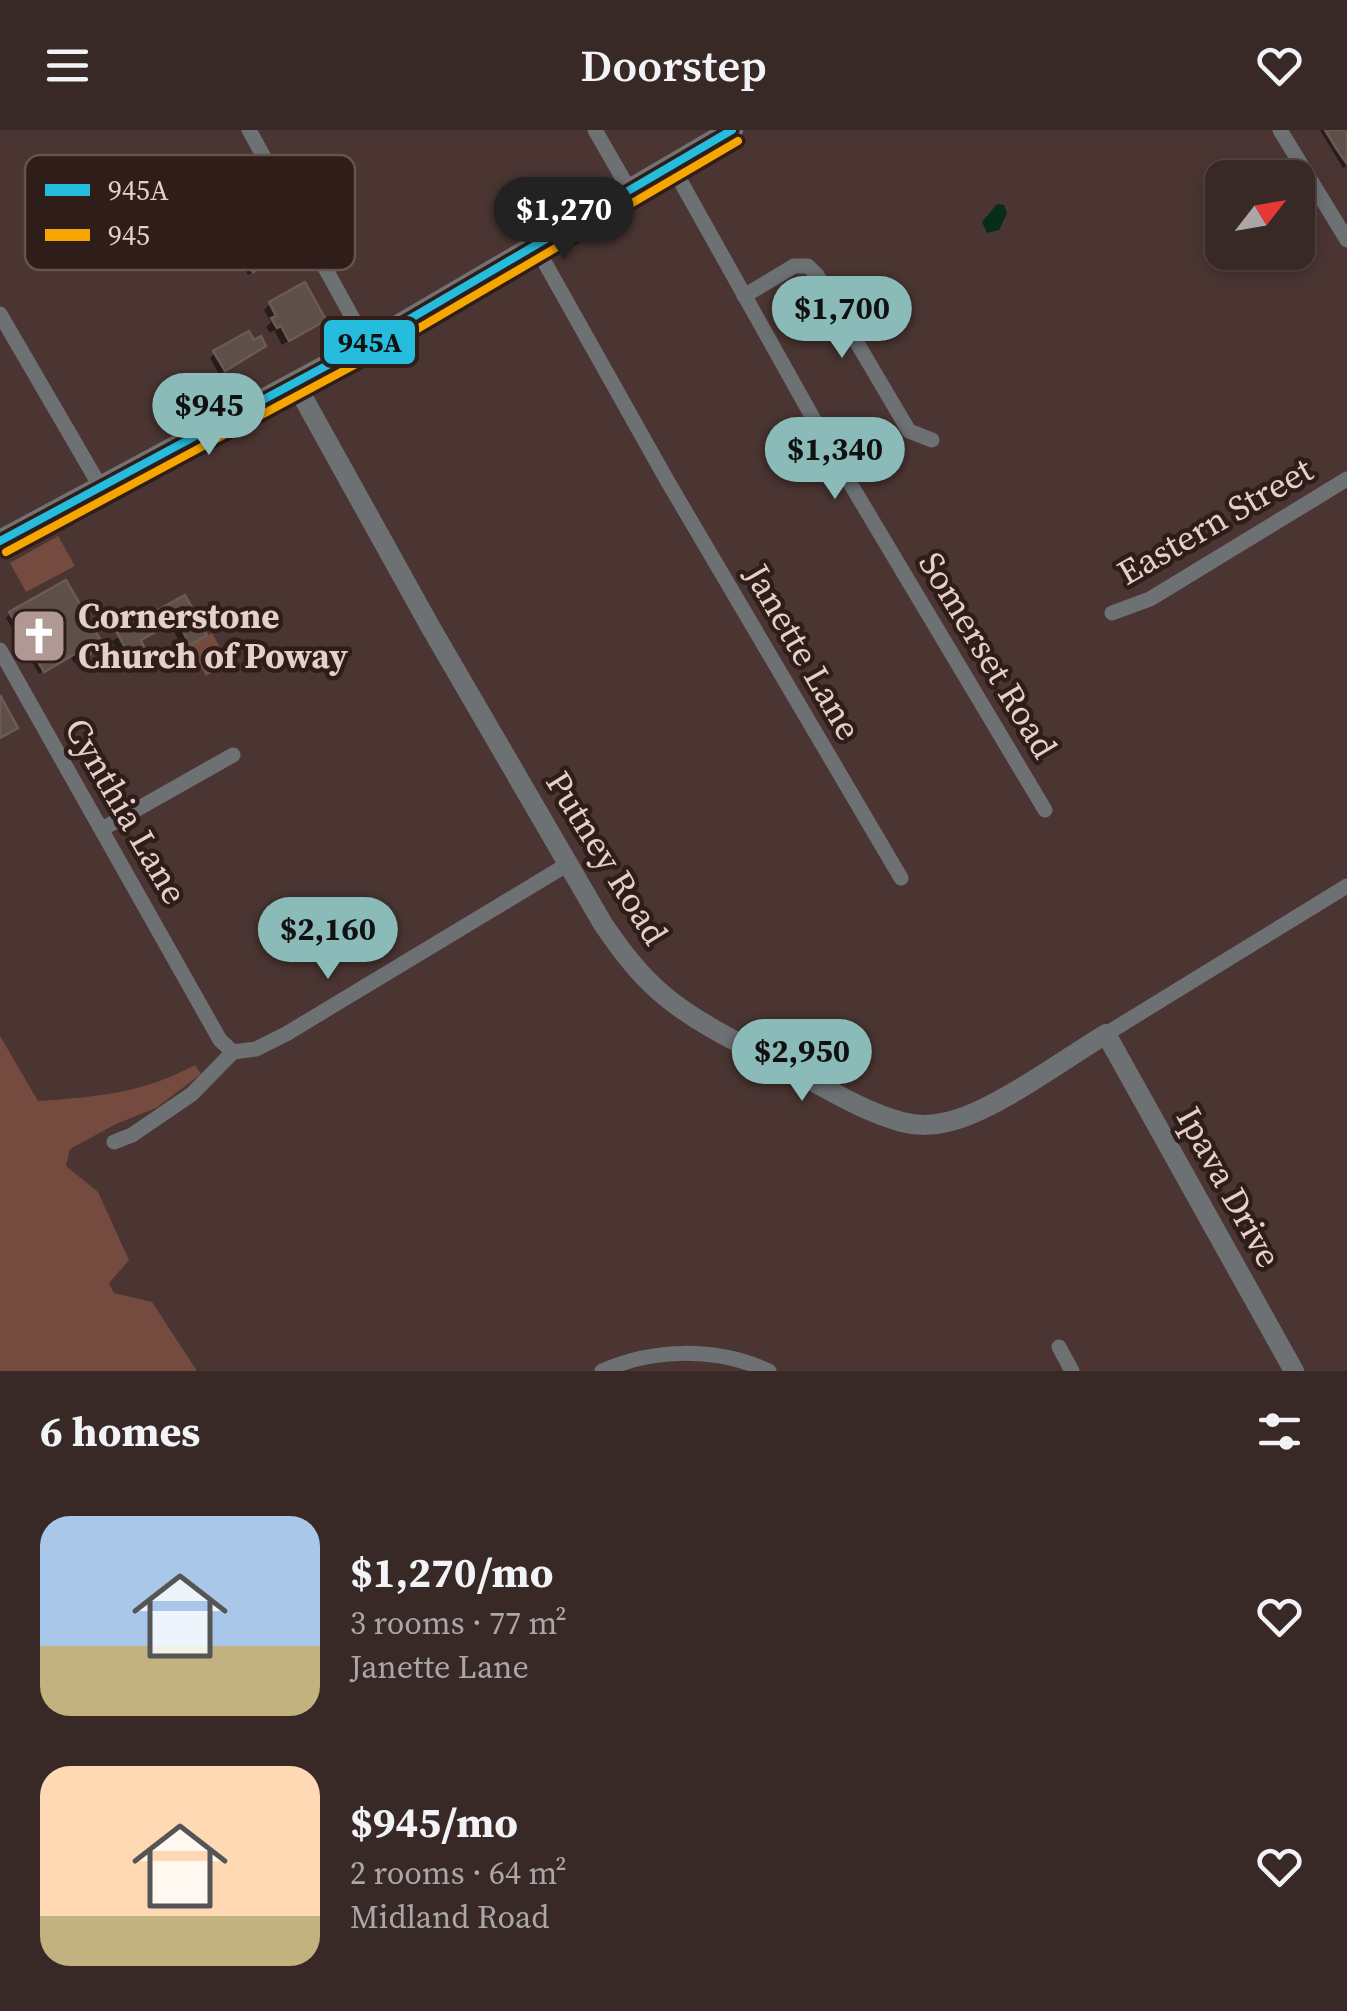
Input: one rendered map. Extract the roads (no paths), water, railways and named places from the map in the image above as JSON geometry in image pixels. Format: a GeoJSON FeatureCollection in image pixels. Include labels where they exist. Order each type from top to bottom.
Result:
{"type":"FeatureCollection","features":[{"type":"Feature","properties":{"kind":"main road"},"geometry":{"type":"LineString","coordinates":[[0,541],[367,344],[732,130]]}},
{"type":"Feature","properties":{"kind":"street"},"geometry":{"type":"LineString","coordinates":[[248,130],[262,155]]}},
{"type":"Feature","properties":{"kind":"street"},"geometry":{"type":"LineString","coordinates":[[595,130],[630,191]]}},
{"type":"Feature","properties":{"kind":"street"},"geometry":{"type":"LineString","coordinates":[[1280,130],[1347,240]]}},
{"type":"Feature","properties":{"kind":"street","name":"Somerset Road"},"geometry":{"type":"LineString","coordinates":[[672,166],[850,484],[1045,810]]}},
{"type":"Feature","properties":{"kind":"street","name":"Janette Lane"},"geometry":{"type":"LineString","coordinates":[[536,248],[668,482],[901,878]]}},
{"type":"Feature","properties":{"kind":"street"},"geometry":{"type":"LineString","coordinates":[[744,296],[794,266],[808,266],[818,275],[909,431],[932,440]]}},
{"type":"Feature","properties":{"kind":"street"},"geometry":{"type":"LineString","coordinates":[[326,270],[367,344]]}},
{"type":"Feature","properties":{"kind":"street"},"geometry":{"type":"LineString","coordinates":[[0,314],[100,486]]}},
{"type":"Feature","properties":{"kind":"street","name":"Putney Road"},"geometry":{"type":"LineString","coordinates":[[294,383],[431,628],[619,948],[650,984],[677,1006],[850,1100],[900,1122],[933,1125],[977,1112],[1347,886]]}},
{"type":"Feature","properties":{"kind":"street","name":"Eastern Street"},"geometry":{"type":"LineString","coordinates":[[1112,613],[1150,599],[1347,479]]}},
{"type":"Feature","properties":{"kind":"street","name":"Cynthia Lane"},"geometry":{"type":"LineString","coordinates":[[0,650],[220,1040],[233,1052]]}},
{"type":"Feature","properties":{"kind":"street"},"geometry":{"type":"LineString","coordinates":[[102,829],[233,755]]}},
{"type":"Feature","properties":{"kind":"street"},"geometry":{"type":"LineString","coordinates":[[114,1142],[132,1135],[192,1094],[233,1052],[256,1049],[286,1034],[568,864]]}},
{"type":"Feature","properties":{"kind":"street","name":"Ipava Drive"},"geometry":{"type":"LineString","coordinates":[[1106,1034],[1294,1371]]}},
{"type":"Feature","properties":{"kind":"street"},"geometry":{"type":"LineString","coordinates":[[1059,1347],[1072,1371]]}},
{"type":"Feature","properties":{"kind":"street"},"geometry":{"type":"LineString","coordinates":[[602,1371],[646,1356],[668,1354],[708,1355],[769,1371]]}},
{"type":"Feature","properties":{"kind":"place","name":"Cornerstone Church of Poway"},"geometry":{"type":"Point","coordinates":[39,636]}}]}
